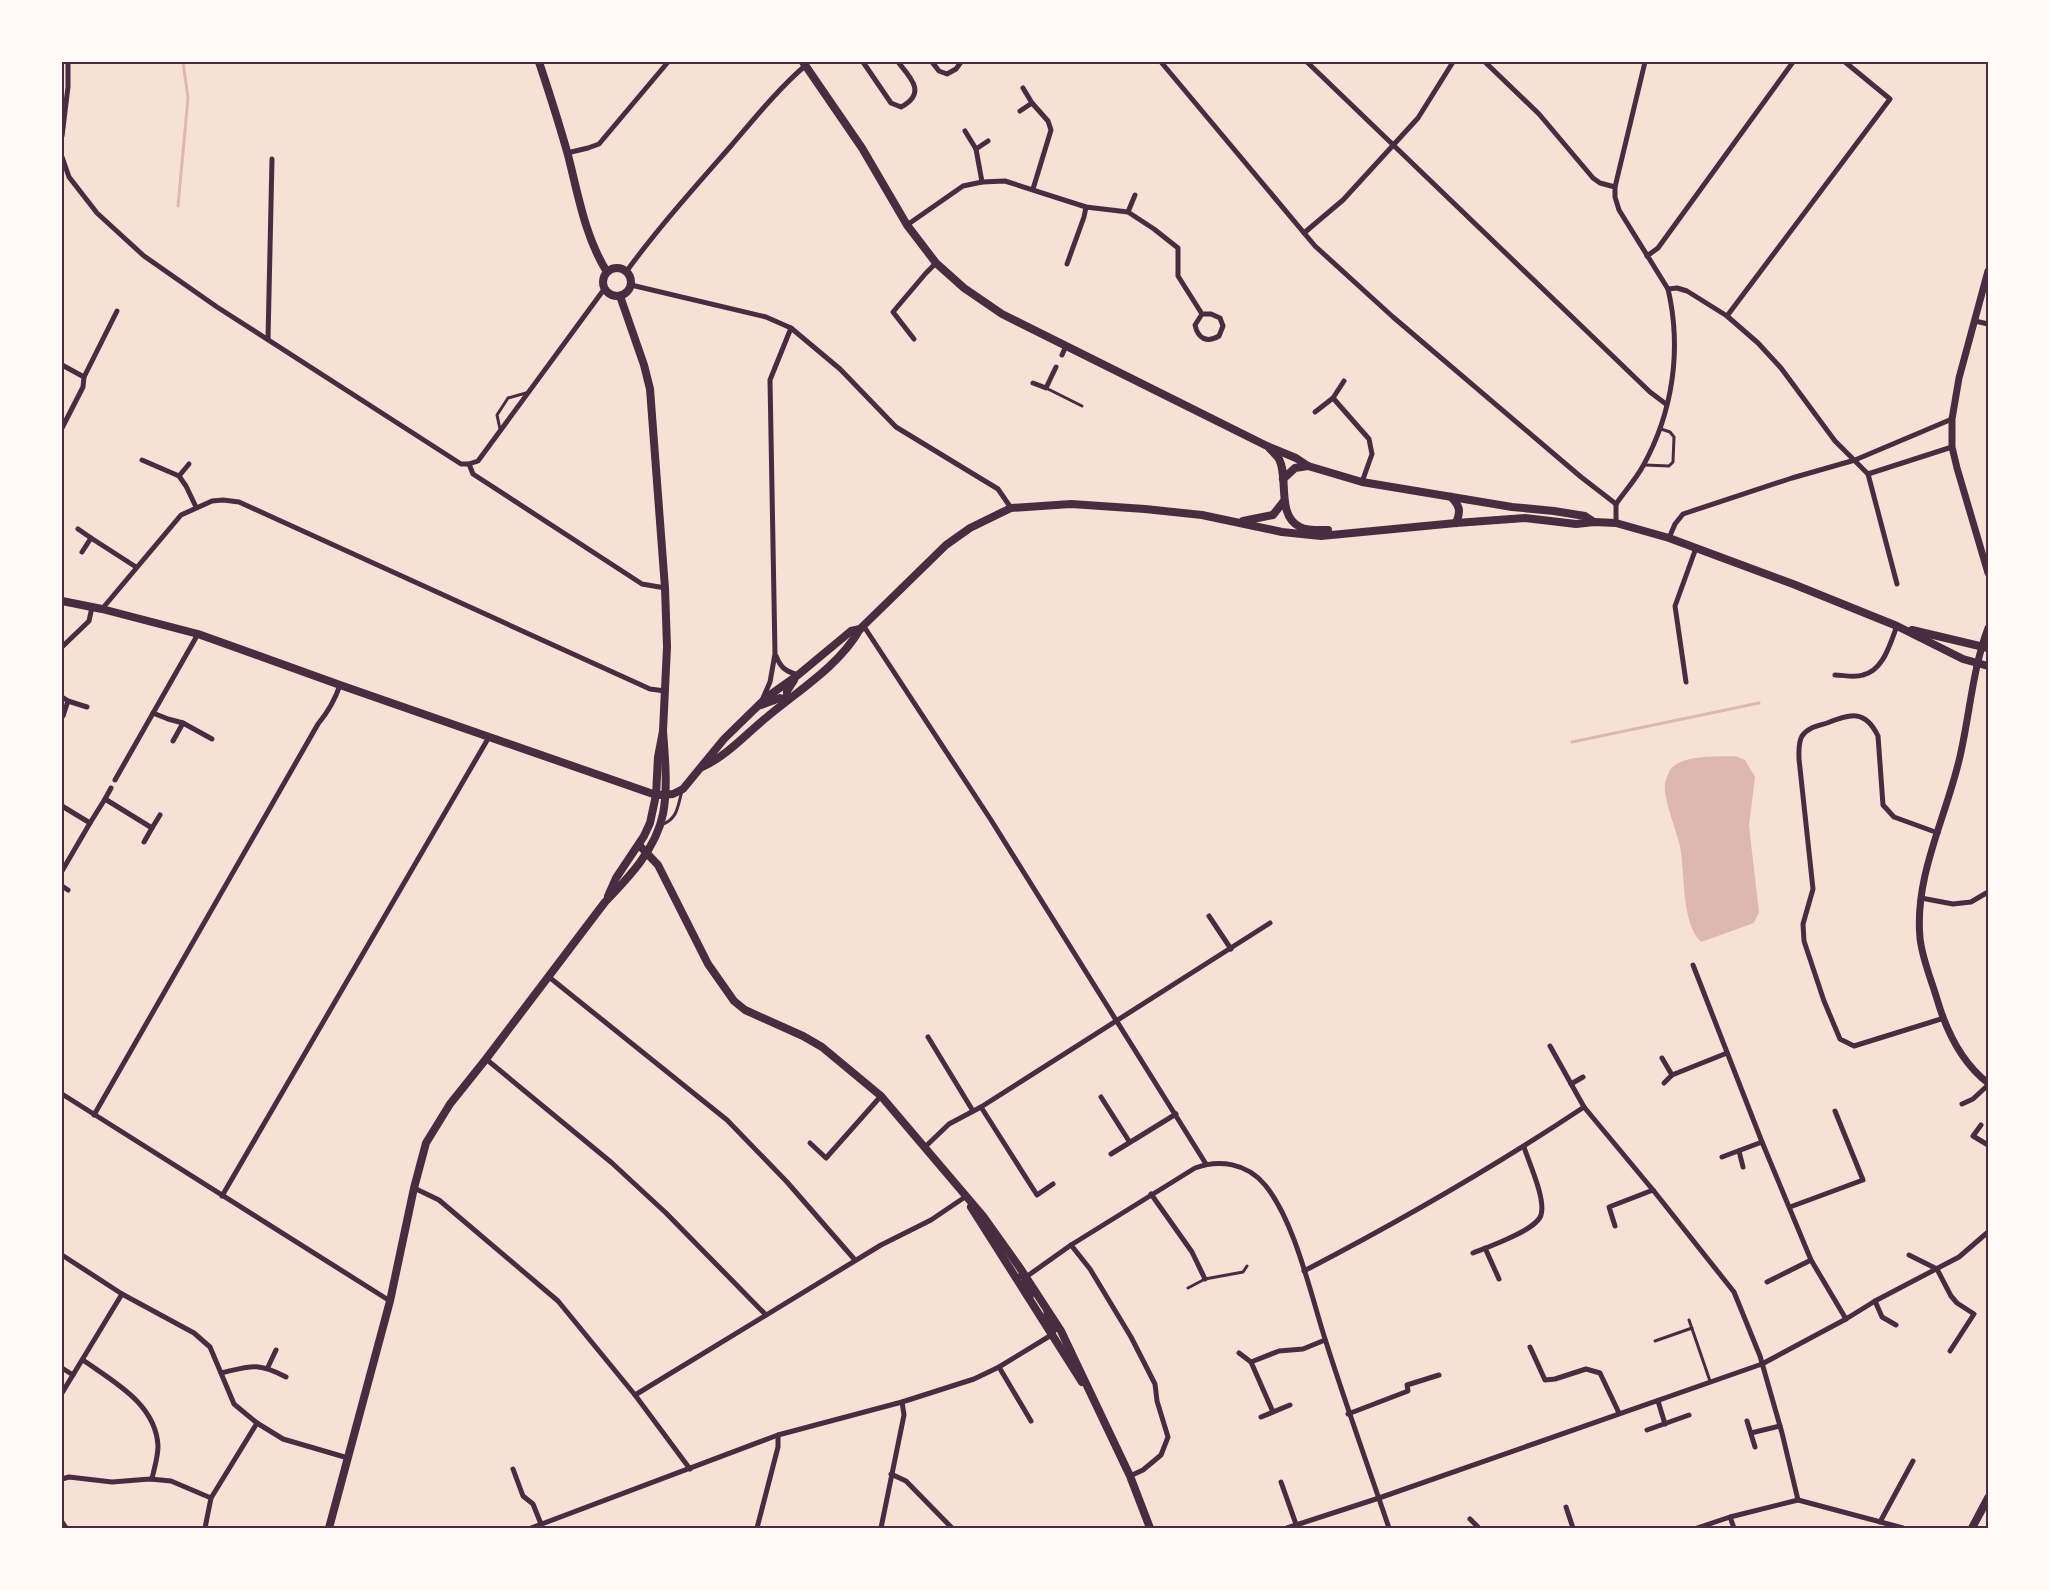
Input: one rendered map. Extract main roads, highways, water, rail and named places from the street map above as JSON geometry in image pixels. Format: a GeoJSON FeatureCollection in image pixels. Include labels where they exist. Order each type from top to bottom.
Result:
{"type":"FeatureCollection","features":[{"type":"Feature","properties":{"kind":"main road"},"geometry":{"type":"LineString","coordinates":[[539,62],[567,153],[582,214],[598,259],[607,273]]}},
{"type":"Feature","properties":{"kind":"main road"},"geometry":{"type":"LineString","coordinates":[[805,63],[862,148],[907,225],[936,263],[964,288],[1002,314],[1267,446],[1296,458],[1308,466],[1362,482],[1512,507],[1564,512],[1585,516],[1594,522]]}},
{"type":"Feature","properties":{"kind":"main road"},"geometry":{"type":"LineString","coordinates":[[616,269],[626,272],[630,277],[631,285],[628,291],[620,296],[610,295],[604,288],[607,273],[616,269]]}},
{"type":"Feature","properties":{"kind":"main road"},"geometry":{"type":"LineString","coordinates":[[329,1528],[390,1302],[414,1188],[430,1135],[450,1104],[605,902],[647,852],[663,814],[660,795],[667,647],[665,588],[650,389],[644,364],[620,296]]}},
{"type":"Feature","properties":{"kind":"main road"},"geometry":{"type":"LineString","coordinates":[[1267,446],[1279,459],[1284,501],[1291,518],[1301,527],[1366,532]]}},
{"type":"Feature","properties":{"kind":"main road"},"geometry":{"type":"LineString","coordinates":[[1283,479],[1295,468],[1308,466]]}},
{"type":"Feature","properties":{"kind":"main road"},"geometry":{"type":"LineString","coordinates":[[1451,497],[1459,506],[1460,514],[1456,522]]}},
{"type":"Feature","properties":{"kind":"main road"},"geometry":{"type":"LineString","coordinates":[[1237,522],[1273,515],[1284,501]]}},
{"type":"Feature","properties":{"kind":"main road"},"geometry":{"type":"LineString","coordinates":[[1491,503],[1494,509],[1491,520]]}},
{"type":"Feature","properties":{"kind":"main road"},"geometry":{"type":"LineString","coordinates":[[702,767],[724,754],[830,665],[862,627],[946,545],[970,528],[1011,508],[1071,504],[1191,514],[1301,535],[1332,536],[1491,520],[1534,519],[1576,524],[1616,523],[1669,538],[1793,584],[1897,626],[1963,660],[1989,666]]}},
{"type":"Feature","properties":{"kind":"main road"},"geometry":{"type":"LineString","coordinates":[[62,601],[198,634],[340,686],[660,795],[673,794],[683,789],[724,739],[767,697],[798,675],[851,631],[862,627]]}},
{"type":"Feature","properties":{"kind":"main road"},"geometry":{"type":"LineString","coordinates":[[1897,626],[1985,647]]}},
{"type":"Feature","properties":{"kind":"main road"},"geometry":{"type":"LineString","coordinates":[[787,700],[787,691],[798,675]]}},
{"type":"Feature","properties":{"kind":"main road"},"geometry":{"type":"LineString","coordinates":[[760,705],[780,698],[787,700]]}},
{"type":"Feature","properties":{"kind":"main road"},"geometry":{"type":"LineString","coordinates":[[605,902],[616,878],[639,845],[660,795]]}},
{"type":"Feature","properties":{"kind":"main road"},"geometry":{"type":"LineString","coordinates":[[639,845],[663,873],[708,964],[734,1001],[745,1010],[822,1047],[881,1096],[983,1216],[1061,1331],[1078,1364],[1086,1388]]}},
{"type":"Feature","properties":{"kind":"main road"},"geometry":{"type":"LineString","coordinates":[[965,1197],[978,1221],[1086,1388],[1109,1429],[1150,1528]]}},
{"type":"Feature","properties":{"kind":"main road"},"geometry":{"type":"LineString","coordinates":[[1972,1528],[1989,1498]]}},
{"type":"Feature","properties":{"kind":"waterway"},"geometry":{"type":"LineString","coordinates":[[178,206],[188,98],[183,62]]}},
{"type":"Feature","properties":{"kind":"waterway"},"geometry":{"type":"LineString","coordinates":[[1572,742],[1759,703]]}}]}
